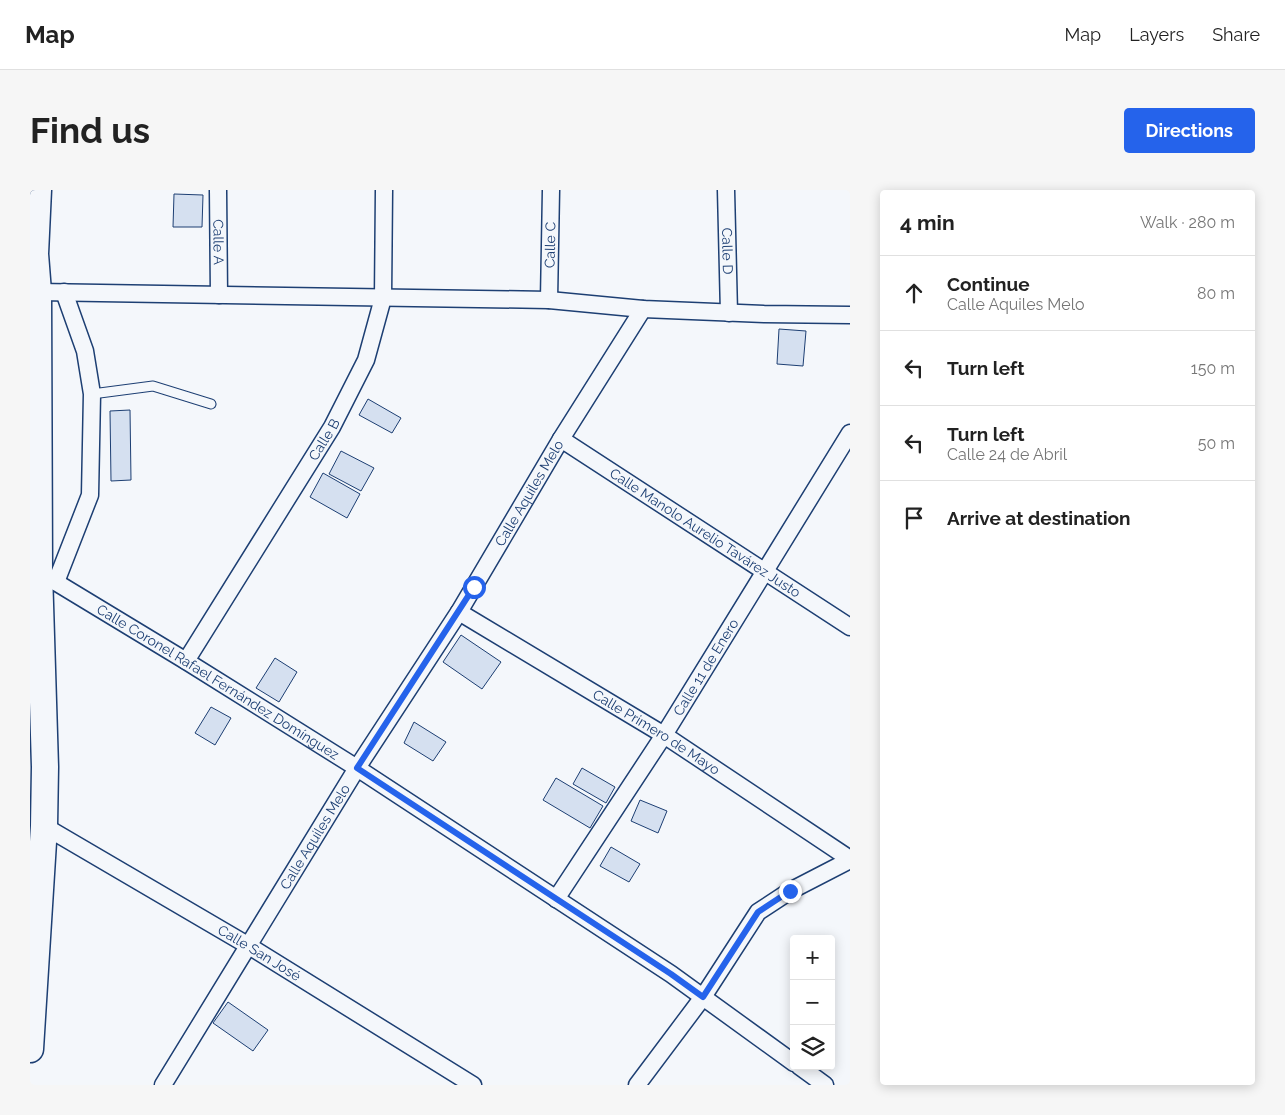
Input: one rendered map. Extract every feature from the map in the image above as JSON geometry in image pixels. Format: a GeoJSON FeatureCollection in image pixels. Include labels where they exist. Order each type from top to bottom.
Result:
{"type":"FeatureCollection","features":[{"type":"Feature","properties":{"kind":"main road"},"geometry":{"type":"LineString","coordinates":[[30,1049],[36,863],[44,826],[48,577],[34,335],[38,292],[35,254],[38,190]]}},
{"type":"Feature","properties":{"kind":"street","name":"Calle A"},"geometry":{"type":"LineString","coordinates":[[218,190],[219,295]]}},
{"type":"Feature","properties":{"kind":"street","name":"Calle B"},"geometry":{"type":"LineString","coordinates":[[186,661],[332,427],[366,360],[383,298],[384,190]]}},
{"type":"Feature","properties":{"kind":"street","name":"Calle C"},"geometry":{"type":"LineString","coordinates":[[549,300],[551,190]]}},
{"type":"Feature","properties":{"kind":"street","name":"Calle D"},"geometry":{"type":"LineString","coordinates":[[726,190],[729,313]]}},
{"type":"Feature","properties":{"kind":"street"},"geometry":{"type":"LineString","coordinates":[[38,292],[549,300],[643,309],[729,313],[850,315]]}},
{"type":"Feature","properties":{"kind":"street"},"geometry":{"type":"LineString","coordinates":[[48,577],[90,495],[92,394],[85,351],[64,292]]}},
{"type":"Feature","properties":{"kind":"street","name":"Calle Aquiles Melo"},"geometry":{"type":"LineString","coordinates":[[163,1085],[357,768],[459,612],[561,439],[643,309]]}},
{"type":"Feature","properties":{"kind":"street","name":"Calle 11 de Enero"},"geometry":{"type":"LineString","coordinates":[[556,899],[664,734],[850,433]]}},
{"type":"Feature","properties":{"kind":"street","name":"Calle Manolo Aurelio Tavárez Justo"},"geometry":{"type":"LineString","coordinates":[[561,439],[850,627]]}},
{"type":"Feature","properties":{"kind":"street","name":"Calle Coronel Rafael Fernández Domínguez"},"geometry":{"type":"LineString","coordinates":[[48,577],[357,768],[703,997],[790,1060]]}},
{"type":"Feature","properties":{"kind":"street","name":"Calle Primero de Mayo"},"geometry":{"type":"LineString","coordinates":[[459,612],[664,734],[850,860]]}},
{"type":"Feature","properties":{"kind":"street","name":"Calle San José"},"geometry":{"type":"LineString","coordinates":[[44,826],[249,946],[473,1085]]}},
{"type":"Feature","properties":{"kind":"street"},"geometry":{"type":"LineString","coordinates":[[637,1085],[703,997],[758,912],[790,891],[850,860]]}},
{"type":"Feature","properties":{"kind":"street"},"geometry":{"type":"LineString","coordinates":[[804,1070],[825,1085]]}},
{"type":"Feature","properties":{"kind":"lane"},"geometry":{"type":"LineString","coordinates":[[92,394],[153,386],[211,404]]}},
{"type":"Feature","properties":{"kind":"building"},"geometry":{"type":"Polygon","coordinates":[[[174,194],[203,195],[202,227],[173,227],[174,194]]]}},
{"type":"Feature","properties":{"kind":"building"},"geometry":{"type":"Polygon","coordinates":[[[779,329],[806,331],[803,366],[777,364],[779,329]]]}},
{"type":"Feature","properties":{"kind":"building"},"geometry":{"type":"Polygon","coordinates":[[[368,399],[401,418],[392,433],[359,415],[368,399]]]}},
{"type":"Feature","properties":{"kind":"building"},"geometry":{"type":"Polygon","coordinates":[[[130,410],[131,480],[111,481],[110,411],[130,410]]]}},
{"type":"Feature","properties":{"kind":"building"},"geometry":{"type":"Polygon","coordinates":[[[341,451],[374,468],[361,491],[329,474],[341,451]]]}},
{"type":"Feature","properties":{"kind":"building"},"geometry":{"type":"Polygon","coordinates":[[[323,473],[360,494],[347,518],[310,497],[323,473]]]}},
{"type":"Feature","properties":{"kind":"building"},"geometry":{"type":"Polygon","coordinates":[[[461,635],[501,662],[482,689],[443,662],[461,635]]]}},
{"type":"Feature","properties":{"kind":"building"},"geometry":{"type":"Polygon","coordinates":[[[275,658],[297,672],[279,702],[256,688],[275,658]]]}},
{"type":"Feature","properties":{"kind":"building"},"geometry":{"type":"Polygon","coordinates":[[[211,707],[231,718],[215,745],[195,733],[211,707]]]}},
{"type":"Feature","properties":{"kind":"building"},"geometry":{"type":"Polygon","coordinates":[[[414,722],[446,742],[433,761],[404,743],[414,722]]]}},
{"type":"Feature","properties":{"kind":"building"},"geometry":{"type":"Polygon","coordinates":[[[582,768],[615,787],[606,803],[573,784],[582,768]]]}},
{"type":"Feature","properties":{"kind":"building"},"geometry":{"type":"Polygon","coordinates":[[[556,778],[603,806],[590,828],[543,800],[556,778]]]}},
{"type":"Feature","properties":{"kind":"building"},"geometry":{"type":"Polygon","coordinates":[[[640,800],[667,811],[658,833],[631,821],[640,800]]]}},
{"type":"Feature","properties":{"kind":"building"},"geometry":{"type":"Polygon","coordinates":[[[611,847],[640,864],[629,882],[600,866],[611,847]]]}},
{"type":"Feature","properties":{"kind":"building"},"geometry":{"type":"Polygon","coordinates":[[[228,1002],[268,1030],[253,1051],[213,1023],[228,1002]]]}},
{"type":"Feature","properties":{"kind":"route"},"geometry":{"type":"LineString","coordinates":[[474,587],[357,768],[671,974],[703,997],[758,912],[790,891]]}}]}
